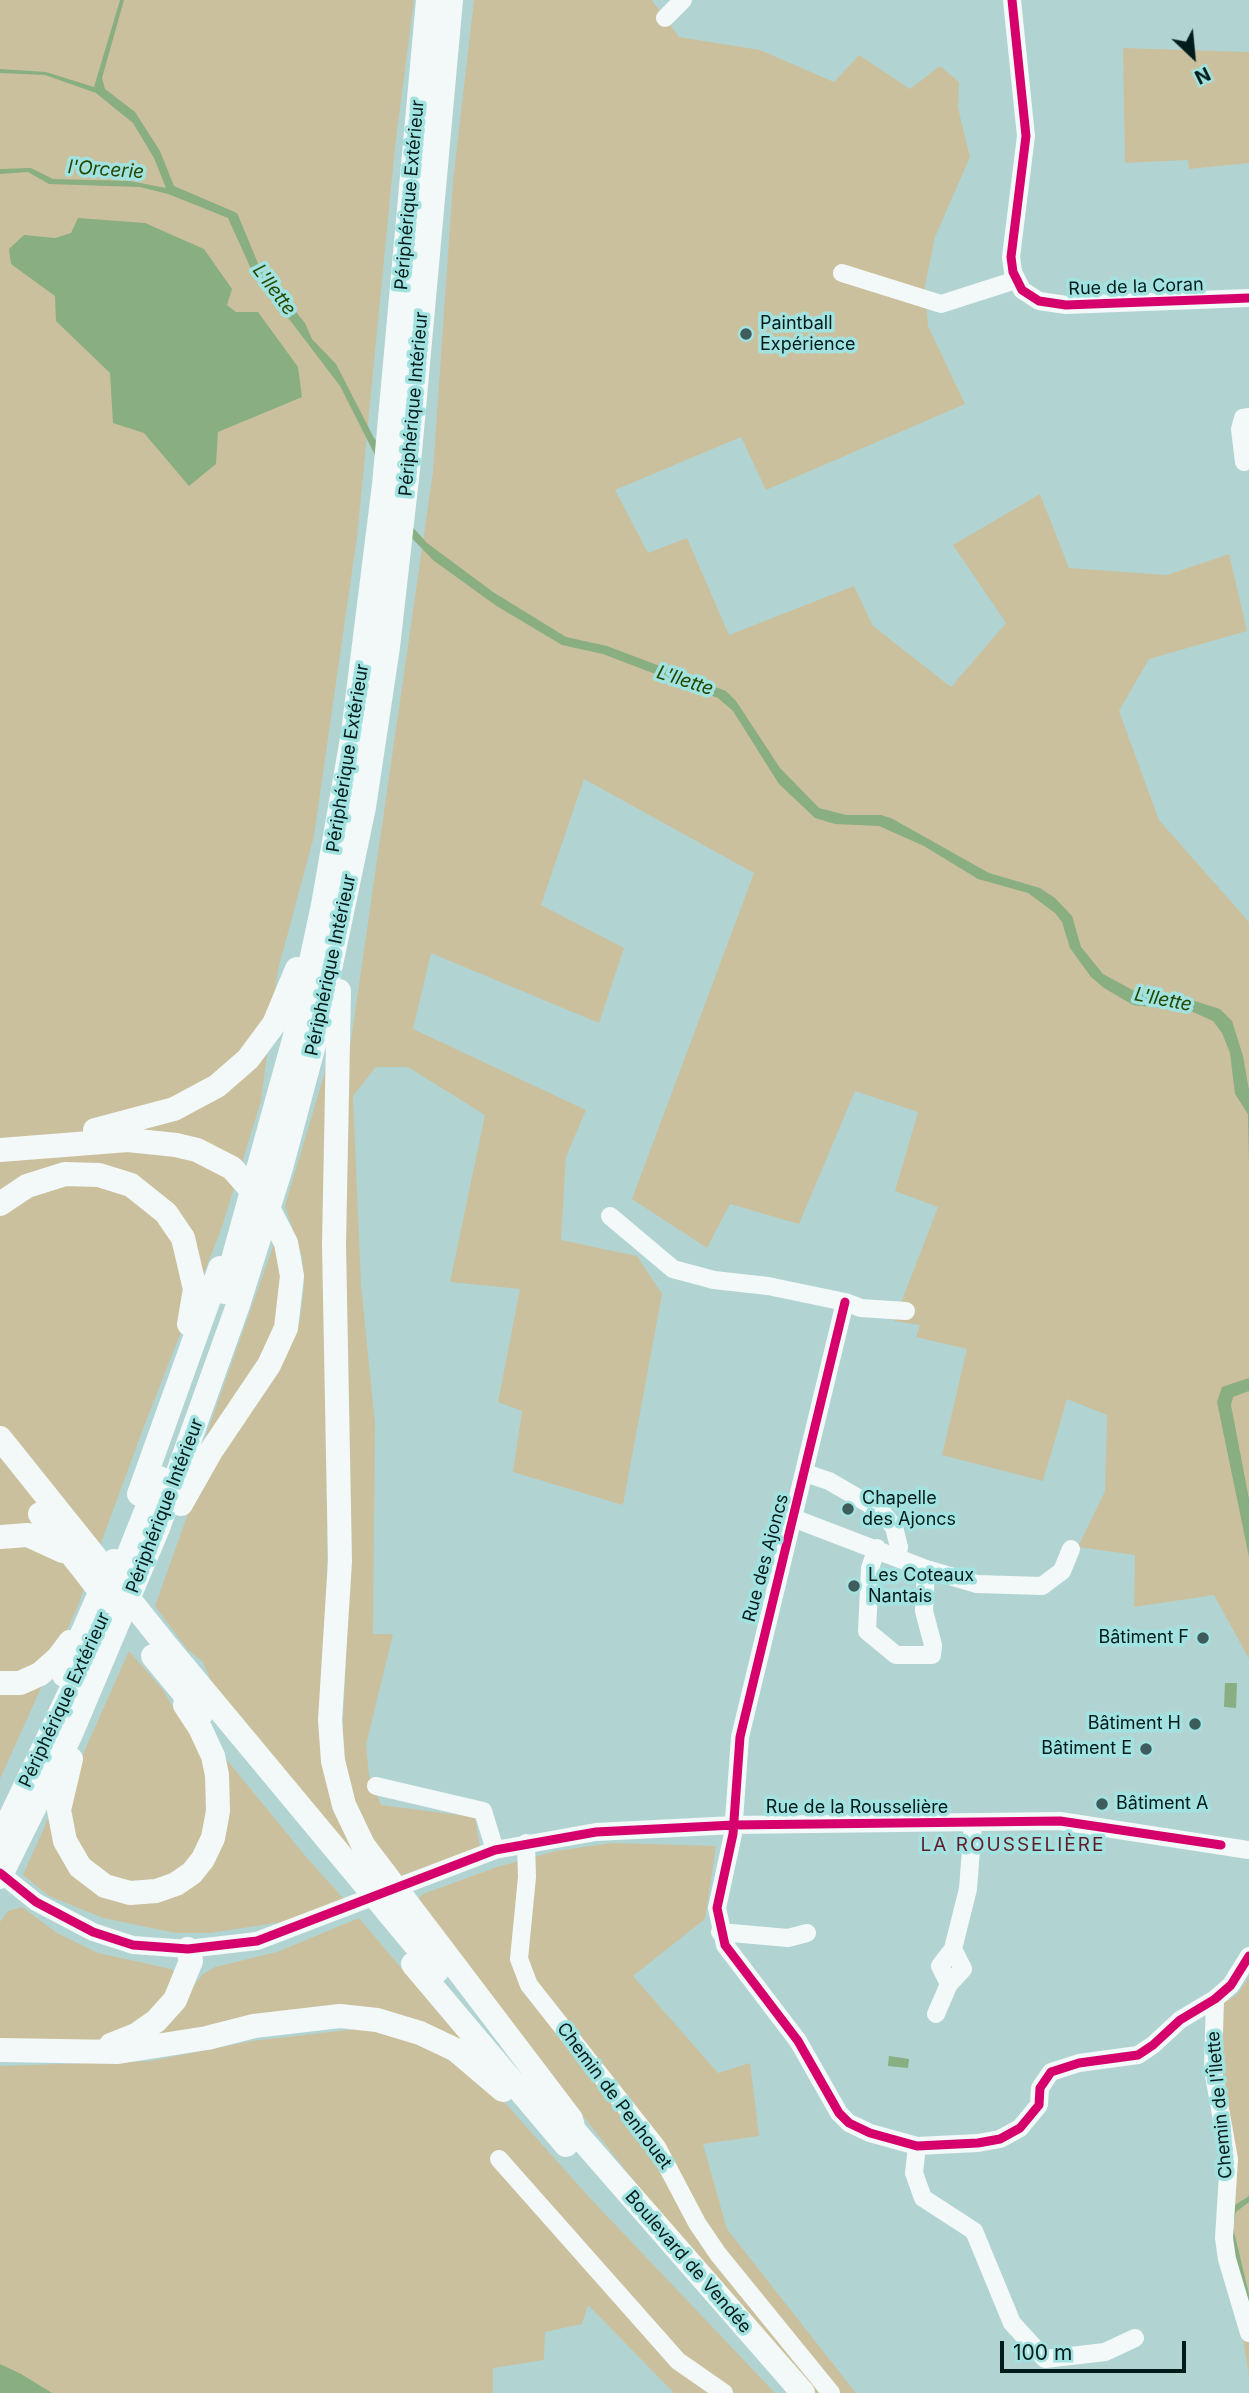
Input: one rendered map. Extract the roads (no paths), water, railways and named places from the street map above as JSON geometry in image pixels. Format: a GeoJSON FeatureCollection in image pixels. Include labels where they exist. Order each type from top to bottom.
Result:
{"type":"FeatureCollection","features":[{"type":"Feature","properties":{"kind":"highway","name":"Périphérique Extérieur"},"geometry":{"type":"LineString","coordinates":[[0,1839],[71,1692],[127,1561],[191,1394],[235,1256],[292,1049],[323,905],[389,543],[389,432],[428,0]]}},
{"type":"Feature","properties":{"kind":"highway","name":"Périphérique Intérieur"},"geometry":{"type":"LineString","coordinates":[[0,1875],[70,1736],[158,1528],[215,1376],[281,1168],[315,1041],[353,864],[376,738],[389,543],[410,452],[451,0]]}},
{"type":"Feature","properties":{"kind":"highway"},"geometry":{"type":"LineString","coordinates":[[353,864],[360,887],[339,987],[336,1045],[335,1373],[340,1561],[330,1720],[333,1761],[344,1805],[372,1859],[571,2119],[567,2134]]}},
{"type":"Feature","properties":{"kind":"highway"},"geometry":{"type":"LineString","coordinates":[[0,1141],[98,1130],[148,1118],[199,1098],[217,1086],[248,1059],[274,1024],[296,969],[306,926],[323,905]]}},
{"type":"Feature","properties":{"kind":"highway"},"geometry":{"type":"LineString","coordinates":[[0,1150],[128,1140],[176,1145],[218,1159],[244,1179],[269,1210],[286,1243],[292,1293],[279,1347],[211,1451],[177,1511],[158,1528]]}},
{"type":"Feature","properties":{"kind":"highway"},"geometry":{"type":"LineString","coordinates":[[0,1204],[14,1192],[40,1180],[79,1174],[99,1175],[131,1185],[166,1213],[188,1252],[195,1289],[178,1374],[179,1388]]}},
{"type":"Feature","properties":{"kind":"highway"},"geometry":{"type":"LineString","coordinates":[[0,1812],[86,1628],[179,1388],[223,1259],[235,1256]]}},
{"type":"Feature","properties":{"kind":"highway"},"geometry":{"type":"LineString","coordinates":[[0,1428],[8,1438],[3,1452],[176,1685],[567,2134]]}},
{"type":"Feature","properties":{"kind":"highway"},"geometry":{"type":"LineString","coordinates":[[0,1537],[28,1535],[76,1551],[163,1649],[539,2102]]}},
{"type":"Feature","properties":{"kind":"highway"},"geometry":{"type":"LineString","coordinates":[[0,1682],[20,1683],[40,1674],[86,1628]]}},
{"type":"Feature","properties":{"kind":"highway"},"geometry":{"type":"LineString","coordinates":[[163,1649],[322,1854]]}},
{"type":"Feature","properties":{"kind":"highway"},"geometry":{"type":"LineString","coordinates":[[70,1736],[73,1754],[59,1810],[65,1841],[76,1863],[98,1882],[120,1892],[147,1893],[176,1884],[198,1867],[209,1849],[217,1824],[219,1794],[209,1748],[176,1685]]}},
{"type":"Feature","properties":{"kind":"highway"},"geometry":{"type":"LineString","coordinates":[[94,2051],[136,2035],[156,2021],[175,2000],[185,1981],[191,1961],[188,1950]]}},
{"type":"Feature","properties":{"kind":"highway"},"geometry":{"type":"LineString","coordinates":[[0,2050],[148,2049],[302,2019],[340,2016],[377,2020],[420,2033],[456,2050],[492,2078],[542,2132],[567,2134]]}},
{"type":"Feature","properties":{"kind":"highway","name":"Boulevard de Vendée"},"geometry":{"type":"LineString","coordinates":[[567,2134],[689,2284],[788,2393]]}},
{"type":"Feature","properties":{"kind":"highway","name":"Boulevard de Vendée"},"geometry":{"type":"LineString","coordinates":[[567,2134],[803,2393]]}},
{"type":"Feature","properties":{"kind":"street"},"geometry":{"type":"LineString","coordinates":[[665,18],[683,0]]}},
{"type":"Feature","properties":{"kind":"street"},"geometry":{"type":"LineString","coordinates":[[842,274],[941,304],[1021,287],[1012,251],[1026,136],[1012,0]]}},
{"type":"Feature","properties":{"kind":"street","name":"Rue de la Coran"},"geometry":{"type":"LineString","coordinates":[[1021,287],[1039,302],[1066,305],[1249,298]]}},
{"type":"Feature","properties":{"kind":"street"},"geometry":{"type":"LineString","coordinates":[[1244,462],[1240,429],[1243,418],[1249,417]]}},
{"type":"Feature","properties":{"kind":"street"},"geometry":{"type":"LineString","coordinates":[[610,1216],[673,1269],[714,1280],[768,1286],[845,1302],[861,1308],[906,1311]]}},
{"type":"Feature","properties":{"kind":"street","name":"Rue des Ajoncs"},"geometry":{"type":"LineString","coordinates":[[720,1932],[717,1908],[734,1825],[740,1737],[845,1302]]}},
{"type":"Feature","properties":{"kind":"street"},"geometry":{"type":"LineString","coordinates":[[805,1473],[829,1481],[881,1511],[894,1527],[899,1547],[897,1556]]}},
{"type":"Feature","properties":{"kind":"street"},"geometry":{"type":"LineString","coordinates":[[793,1518],[926,1569],[977,1584],[1042,1586],[1062,1570],[1071,1549]]}},
{"type":"Feature","properties":{"kind":"street"},"geometry":{"type":"LineString","coordinates":[[877,1548],[870,1569],[867,1631],[896,1655],[932,1655],[933,1645],[924,1611],[926,1569]]}},
{"type":"Feature","properties":{"kind":"street"},"geometry":{"type":"LineString","coordinates":[[376,1786],[484,1811],[495,1850]]}},
{"type":"Feature","properties":{"kind":"street","name":"Rue de la Rousselière"},"geometry":{"type":"LineString","coordinates":[[0,1875],[36,1902],[82,1927],[120,1941],[153,1948],[188,1950],[257,1941],[300,1927],[495,1850],[596,1832],[734,1825],[1060,1821],[1249,1850]]}},
{"type":"Feature","properties":{"kind":"street"},"geometry":{"type":"LineString","coordinates":[[936,2014],[949,1984],[940,1966],[953,1949],[968,1889],[973,1823]]}},
{"type":"Feature","properties":{"kind":"street","name":"Chemin de Penhouet"},"geometry":{"type":"LineString","coordinates":[[526,1843],[527,1877],[519,1959],[528,1985],[657,2147],[697,2224],[718,2254],[831,2393]]}},
{"type":"Feature","properties":{"kind":"street"},"geometry":{"type":"LineString","coordinates":[[720,1932],[788,1938],[807,1933]]}},
{"type":"Feature","properties":{"kind":"street"},"geometry":{"type":"LineString","coordinates":[[720,1932],[738,1967],[798,2040],[839,2113],[849,2123],[870,2133],[917,2146],[978,2143],[1000,2139],[1020,2128],[1039,2105],[1040,2088],[1051,2072],[1079,2063],[1138,2054],[1153,2045],[1180,2020],[1215,1999],[1230,1985],[1249,1956]]}},
{"type":"Feature","properties":{"kind":"street","name":"Chemin de l'Îlette"},"geometry":{"type":"LineString","coordinates":[[1215,1999],[1213,2070],[1229,2159],[1224,2238],[1227,2259],[1249,2333]]}},
{"type":"Feature","properties":{"kind":"street"},"geometry":{"type":"LineString","coordinates":[[917,2146],[914,2172],[923,2198],[974,2231],[1012,2323],[1045,2359],[1105,2352],[1135,2338]]}},
{"type":"Feature","properties":{"kind":"street"},"geometry":{"type":"LineString","coordinates":[[499,2159],[678,2361],[724,2393]]}},
{"type":"Feature","properties":{"kind":"water","name":"L'Ilette"},"geometry":{"type":"Polygon","coordinates":[[[120,0],[124,0],[102,78],[105,89],[135,112],[160,151],[174,186],[237,213],[260,268],[305,323],[312,339],[336,364],[374,438],[408,482],[409,523],[427,543],[493,592],[566,637],[607,646],[726,691],[736,701],[780,768],[819,808],[846,815],[881,815],[891,818],[989,873],[1040,888],[1055,898],[1072,916],[1081,947],[1103,974],[1138,993],[1182,997],[1220,1009],[1232,1021],[1243,1056],[1249,1090],[1249,1162],[1248,1114],[1235,1094],[1230,1053],[1222,1033],[1213,1021],[1193,1012],[1133,1005],[1104,988],[1091,977],[1070,948],[1062,922],[1055,913],[1028,893],[978,879],[924,846],[879,826],[835,824],[815,818],[779,784],[733,711],[718,698],[603,654],[562,645],[495,605],[433,560],[400,526],[377,459],[340,386],[251,269],[228,218],[168,194],[140,187],[49,184],[28,172],[0,174],[0,169],[31,168],[53,179],[130,181],[166,188],[154,158],[133,123],[96,93],[45,75],[0,73],[0,69],[46,72],[94,87],[120,0]]]}},
{"type":"Feature","properties":{"kind":"water"},"geometry":{"type":"Polygon","coordinates":[[[78,218],[145,223],[204,249],[232,289],[227,305],[236,312],[258,312],[298,367],[302,397],[218,432],[216,464],[189,486],[144,433],[113,423],[110,373],[56,321],[55,296],[11,264],[9,249],[24,235],[55,238],[71,233],[78,218]]]}},
{"type":"Feature","properties":{"kind":"water"},"geometry":{"type":"Polygon","coordinates":[[[1249,1378],[1249,1391],[1233,1397],[1231,1405],[1249,1499],[1249,1557],[1217,1402],[1222,1387],[1249,1378]]]}},
{"type":"Feature","properties":{"kind":"water"},"geometry":{"type":"Polygon","coordinates":[[[1225,1683],[1237,1683],[1236,1708],[1224,1707],[1225,1683]]]}},
{"type":"Feature","properties":{"kind":"water"},"geometry":{"type":"Polygon","coordinates":[[[889,2056],[909,2059],[908,2068],[888,2066],[889,2056]]]}},
{"type":"Feature","properties":{"kind":"water"},"geometry":{"type":"Polygon","coordinates":[[[1249,2196],[1249,2202],[1236,2212],[1233,2227],[1249,2294],[1249,2310],[1234,2263],[1231,2212],[1235,2205],[1249,2196]]]}},
{"type":"Feature","properties":{"kind":"water"},"geometry":{"type":"Polygon","coordinates":[[[0,2364],[21,2374],[52,2393],[0,2393],[0,2364]]]}},
{"type":"Feature","properties":{"kind":"place","name":"Paintball Expérience"},"geometry":{"type":"Point","coordinates":[746,334]}},
{"type":"Feature","properties":{"kind":"place","name":"Chapelle des Ajoncs"},"geometry":{"type":"Point","coordinates":[848,1509]}},
{"type":"Feature","properties":{"kind":"place","name":"Les Coteaux Nantais"},"geometry":{"type":"Point","coordinates":[854,1586]}},
{"type":"Feature","properties":{"kind":"place","name":"Bâtiment F"},"geometry":{"type":"Point","coordinates":[1203,1638]}},
{"type":"Feature","properties":{"kind":"place","name":"Bâtiment H"},"geometry":{"type":"Point","coordinates":[1195,1724]}},
{"type":"Feature","properties":{"kind":"place","name":"Bâtiment E"},"geometry":{"type":"Point","coordinates":[1146,1749]}},
{"type":"Feature","properties":{"kind":"place","name":"Bâtiment A"},"geometry":{"type":"Point","coordinates":[1102,1804]}},
{"type":"Feature","properties":{"kind":"district","name":"LA ROUSSELIÈRE"},"geometry":{"type":"Point","coordinates":[1013,1845]}},
{"type":"Feature","properties":{"kind":"water label","name":"l'Orcerie"},"geometry":{"type":"Point","coordinates":[106,170]}}]}
